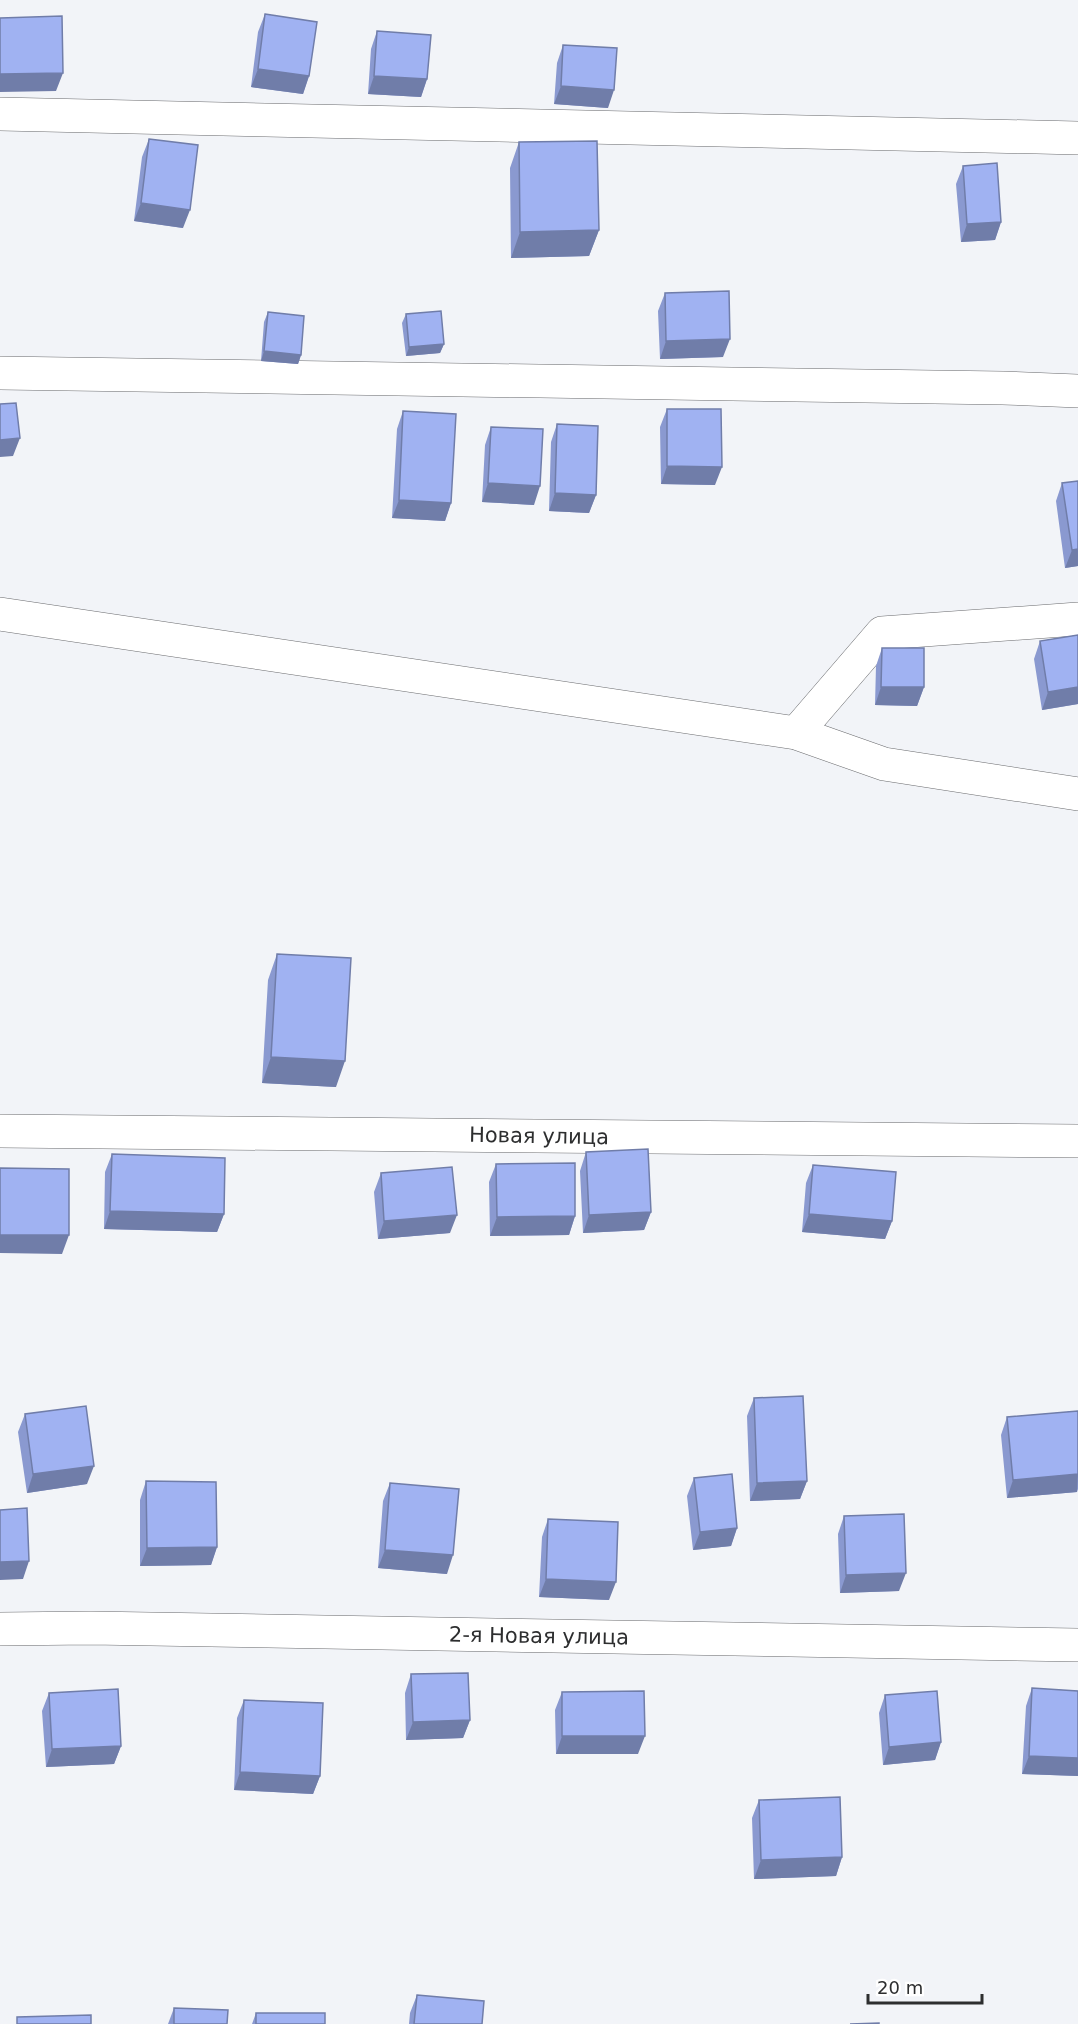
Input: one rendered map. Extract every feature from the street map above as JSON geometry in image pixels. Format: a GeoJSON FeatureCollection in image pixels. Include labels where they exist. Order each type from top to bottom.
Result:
{"type":"FeatureCollection","features":[{"type":"Feature","properties":{"kind":"street"},"geometry":{"type":"LineString","coordinates":[[0,114],[1078,138]]}},
{"type":"Feature","properties":{"kind":"street"},"geometry":{"type":"LineString","coordinates":[[0,373],[1078,391]]}},
{"type":"Feature","properties":{"kind":"street"},"geometry":{"type":"LineString","coordinates":[[0,614],[796,733],[884,764],[1078,794]]}},
{"type":"Feature","properties":{"kind":"street"},"geometry":{"type":"LineString","coordinates":[[796,733],[882,633],[1078,619]]}},
{"type":"Feature","properties":{"kind":"street","name":"Новая улица"},"geometry":{"type":"LineString","coordinates":[[0,1131],[1078,1141]]}},
{"type":"Feature","properties":{"kind":"street","name":"2-я Новая улица"},"geometry":{"type":"LineString","coordinates":[[0,1629],[103,1628],[1078,1645]]}},
{"type":"Feature","properties":{"kind":"building"},"geometry":{"type":"Polygon","coordinates":[[[265,14],[317,22],[309,76],[258,69],[265,14]]]}},
{"type":"Feature","properties":{"kind":"building"},"geometry":{"type":"Polygon","coordinates":[[[62,16],[63,73],[0,74],[0,18],[62,16]]]}},
{"type":"Feature","properties":{"kind":"building"},"geometry":{"type":"Polygon","coordinates":[[[377,31],[431,35],[427,79],[374,76],[377,31]]]}},
{"type":"Feature","properties":{"kind":"building"},"geometry":{"type":"Polygon","coordinates":[[[563,45],[617,48],[614,90],[561,86],[563,45]]]}},
{"type":"Feature","properties":{"kind":"building"},"geometry":{"type":"Polygon","coordinates":[[[149,139],[198,145],[190,210],[141,203],[149,139]]]}},
{"type":"Feature","properties":{"kind":"building"},"geometry":{"type":"Polygon","coordinates":[[[597,141],[599,230],[520,232],[519,142],[597,141]]]}},
{"type":"Feature","properties":{"kind":"building"},"geometry":{"type":"Polygon","coordinates":[[[997,163],[1001,222],[967,224],[963,166],[997,163]]]}},
{"type":"Feature","properties":{"kind":"building"},"geometry":{"type":"Polygon","coordinates":[[[729,291],[730,339],[666,341],[665,293],[729,291]]]}},
{"type":"Feature","properties":{"kind":"building"},"geometry":{"type":"Polygon","coordinates":[[[441,311],[444,344],[409,347],[406,314],[441,311]]]}},
{"type":"Feature","properties":{"kind":"building"},"geometry":{"type":"Polygon","coordinates":[[[268,312],[304,316],[301,355],[264,351],[268,312]]]}},
{"type":"Feature","properties":{"kind":"building"},"geometry":{"type":"Polygon","coordinates":[[[16,403],[20,438],[0,440],[0,404],[16,403]]]}},
{"type":"Feature","properties":{"kind":"building"},"geometry":{"type":"Polygon","coordinates":[[[667,409],[721,409],[722,467],[667,466],[667,409]]]}},
{"type":"Feature","properties":{"kind":"building"},"geometry":{"type":"Polygon","coordinates":[[[403,411],[456,414],[451,503],[399,500],[403,411]]]}},
{"type":"Feature","properties":{"kind":"building"},"geometry":{"type":"Polygon","coordinates":[[[557,424],[598,426],[596,495],[555,493],[557,424]]]}},
{"type":"Feature","properties":{"kind":"building"},"geometry":{"type":"Polygon","coordinates":[[[491,427],[543,429],[540,486],[488,483],[491,427]]]}},
{"type":"Feature","properties":{"kind":"building"},"geometry":{"type":"Polygon","coordinates":[[[1078,481],[1078,549],[1072,550],[1062,483],[1078,481]]]}},
{"type":"Feature","properties":{"kind":"building"},"geometry":{"type":"Polygon","coordinates":[[[1078,635],[1078,687],[1048,692],[1040,641],[1078,635]]]}},
{"type":"Feature","properties":{"kind":"building"},"geometry":{"type":"Polygon","coordinates":[[[882,648],[924,648],[924,687],[881,687],[882,648]]]}},
{"type":"Feature","properties":{"kind":"building"},"geometry":{"type":"Polygon","coordinates":[[[277,954],[351,958],[345,1061],[271,1057],[277,954]]]}},
{"type":"Feature","properties":{"kind":"building"},"geometry":{"type":"Polygon","coordinates":[[[648,1149],[651,1212],[589,1215],[586,1152],[648,1149]]]}},
{"type":"Feature","properties":{"kind":"building"},"geometry":{"type":"Polygon","coordinates":[[[112,1154],[225,1158],[224,1214],[110,1211],[112,1154]]]}},
{"type":"Feature","properties":{"kind":"building"},"geometry":{"type":"Polygon","coordinates":[[[575,1163],[575,1216],[497,1217],[496,1164],[575,1163]]]}},
{"type":"Feature","properties":{"kind":"building"},"geometry":{"type":"Polygon","coordinates":[[[813,1165],[896,1172],[892,1221],[809,1214],[813,1165]]]}},
{"type":"Feature","properties":{"kind":"building"},"geometry":{"type":"Polygon","coordinates":[[[452,1167],[457,1215],[384,1221],[381,1173],[452,1167]]]}},
{"type":"Feature","properties":{"kind":"building"},"geometry":{"type":"Polygon","coordinates":[[[0,1168],[69,1169],[69,1235],[0,1235],[0,1168]]]}},
{"type":"Feature","properties":{"kind":"building"},"geometry":{"type":"Polygon","coordinates":[[[803,1396],[807,1481],[757,1483],[754,1398],[803,1396]]]}},
{"type":"Feature","properties":{"kind":"building"},"geometry":{"type":"Polygon","coordinates":[[[86,1406],[94,1466],[33,1474],[25,1414],[86,1406]]]}},
{"type":"Feature","properties":{"kind":"building"},"geometry":{"type":"Polygon","coordinates":[[[1078,1411],[1078,1474],[1013,1480],[1007,1417],[1078,1411]]]}},
{"type":"Feature","properties":{"kind":"building"},"geometry":{"type":"Polygon","coordinates":[[[732,1474],[737,1528],[700,1532],[694,1478],[732,1474]]]}},
{"type":"Feature","properties":{"kind":"building"},"geometry":{"type":"Polygon","coordinates":[[[146,1481],[216,1482],[217,1547],[147,1548],[146,1481]]]}},
{"type":"Feature","properties":{"kind":"building"},"geometry":{"type":"Polygon","coordinates":[[[390,1483],[459,1489],[453,1555],[385,1550],[390,1483]]]}},
{"type":"Feature","properties":{"kind":"building"},"geometry":{"type":"Polygon","coordinates":[[[27,1508],[29,1561],[0,1562],[0,1510],[27,1508]]]}},
{"type":"Feature","properties":{"kind":"building"},"geometry":{"type":"Polygon","coordinates":[[[904,1514],[906,1573],[846,1575],[844,1516],[904,1514]]]}},
{"type":"Feature","properties":{"kind":"building"},"geometry":{"type":"Polygon","coordinates":[[[548,1519],[618,1522],[616,1582],[546,1579],[548,1519]]]}},
{"type":"Feature","properties":{"kind":"building"},"geometry":{"type":"Polygon","coordinates":[[[468,1673],[470,1720],[413,1722],[411,1674],[468,1673]]]}},
{"type":"Feature","properties":{"kind":"building"},"geometry":{"type":"Polygon","coordinates":[[[1032,1688],[1078,1691],[1078,1758],[1029,1756],[1032,1688]]]}},
{"type":"Feature","properties":{"kind":"building"},"geometry":{"type":"Polygon","coordinates":[[[118,1689],[121,1746],[52,1749],[49,1693],[118,1689]]]}},
{"type":"Feature","properties":{"kind":"building"},"geometry":{"type":"Polygon","coordinates":[[[644,1691],[645,1736],[562,1736],[562,1692],[644,1691]]]}},
{"type":"Feature","properties":{"kind":"building"},"geometry":{"type":"Polygon","coordinates":[[[937,1691],[941,1742],[889,1747],[885,1695],[937,1691]]]}},
{"type":"Feature","properties":{"kind":"building"},"geometry":{"type":"Polygon","coordinates":[[[244,1700],[323,1703],[320,1776],[240,1772],[244,1700]]]}},
{"type":"Feature","properties":{"kind":"building"},"geometry":{"type":"Polygon","coordinates":[[[840,1797],[842,1857],[761,1860],[759,1800],[840,1797]]]}},
{"type":"Feature","properties":{"kind":"building"},"geometry":{"type":"Polygon","coordinates":[[[417,1995],[484,2001],[482,2024],[414,2024],[417,1995]]]}},
{"type":"Feature","properties":{"kind":"building"},"geometry":{"type":"Polygon","coordinates":[[[174,2008],[228,2010],[227,2024],[174,2024],[174,2008]]]}},
{"type":"Feature","properties":{"kind":"building"},"geometry":{"type":"Polygon","coordinates":[[[256,2013],[325,2013],[325,2024],[256,2024],[256,2013]]]}},
{"type":"Feature","properties":{"kind":"building"},"geometry":{"type":"Polygon","coordinates":[[[91,2015],[91,2024],[17,2024],[17,2017],[91,2015]]]}}]}
